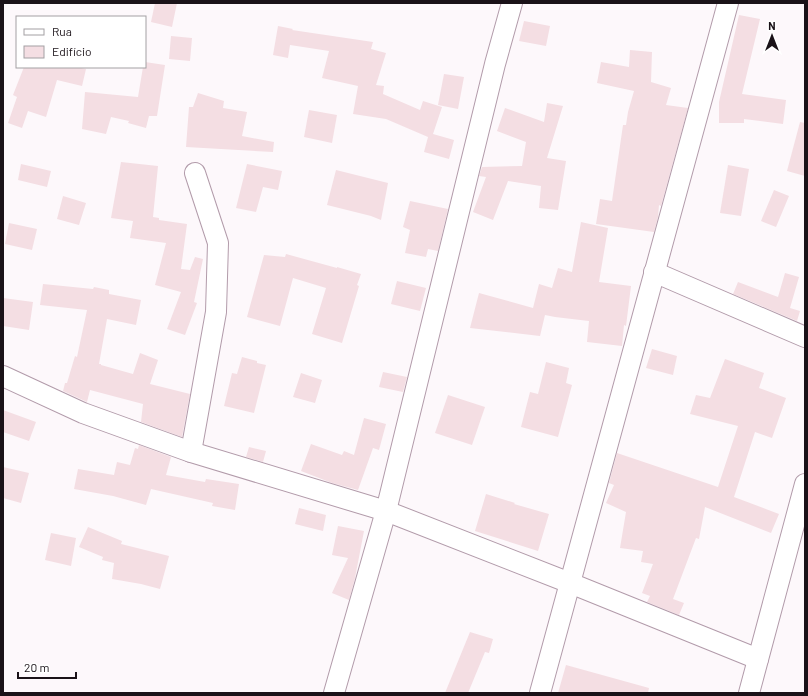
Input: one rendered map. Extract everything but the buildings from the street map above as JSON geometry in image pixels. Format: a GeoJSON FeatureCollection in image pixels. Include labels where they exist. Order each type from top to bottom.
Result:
{"type":"FeatureCollection","features":[{"type":"Feature","properties":{"kind":"street"},"geometry":{"type":"LineString","coordinates":[[334,693],[386,510],[495,64],[512,3]]}},
{"type":"Feature","properties":{"kind":"street"},"geometry":{"type":"LineString","coordinates":[[540,693],[728,3]]}},
{"type":"Feature","properties":{"kind":"street"},"geometry":{"type":"LineString","coordinates":[[192,452],[216,312],[218,243],[195,173]]}},
{"type":"Feature","properties":{"kind":"street"},"geometry":{"type":"LineString","coordinates":[[654,272],[805,337]]}},
{"type":"Feature","properties":{"kind":"street"},"geometry":{"type":"LineString","coordinates":[[3,376],[83,413],[192,452],[386,510],[758,659]]}},
{"type":"Feature","properties":{"kind":"street"},"geometry":{"type":"LineString","coordinates":[[749,693],[805,484]]}}]}
